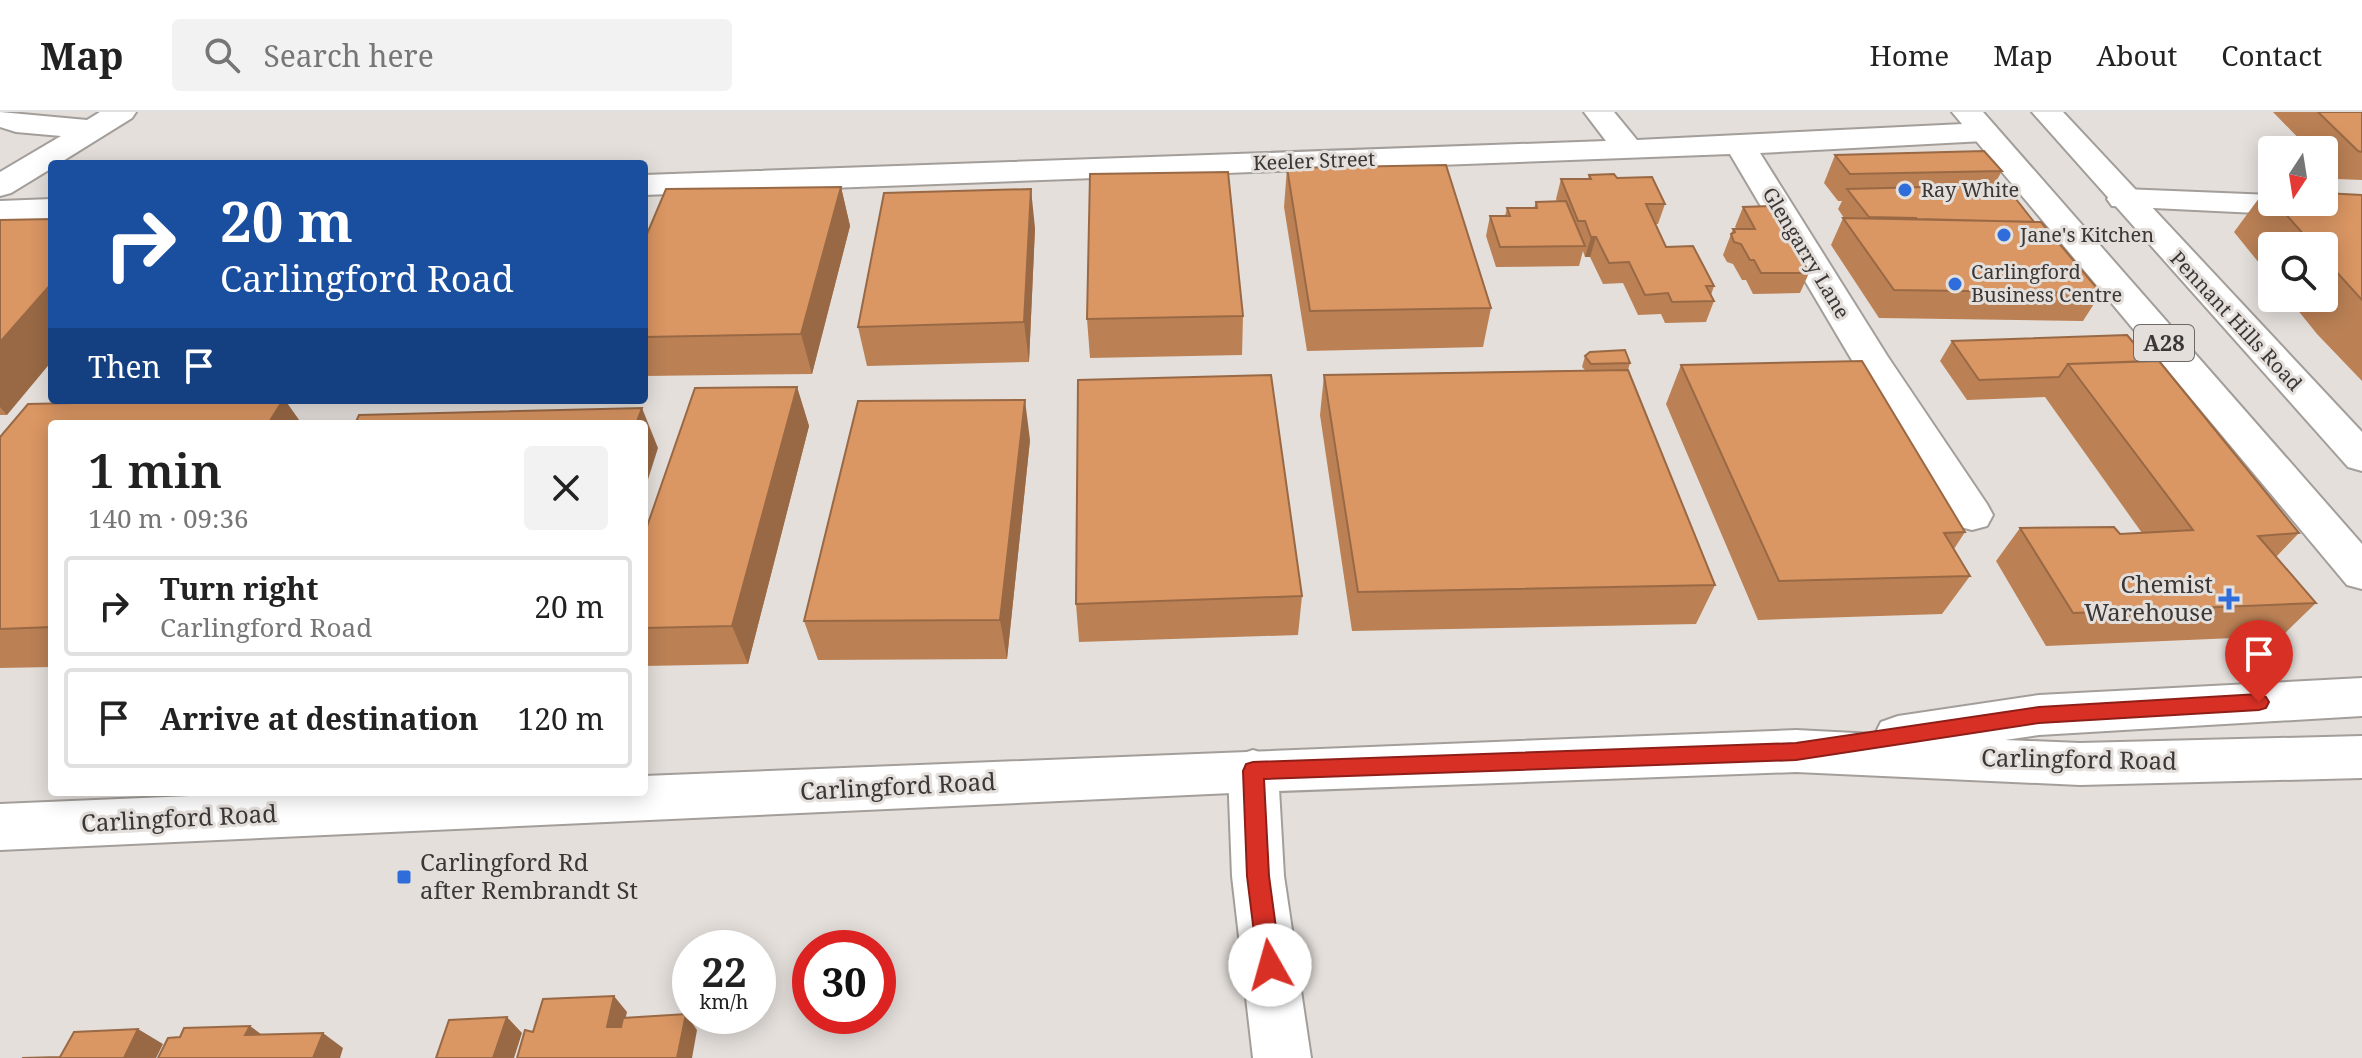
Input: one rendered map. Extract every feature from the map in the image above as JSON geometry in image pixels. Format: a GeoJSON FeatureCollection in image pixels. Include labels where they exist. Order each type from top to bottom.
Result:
{"type":"FeatureCollection","features":[{"type":"Feature","properties":{"kind":"main road"},"geometry":{"type":"LineString","coordinates":[[0,186],[121,112]]}},
{"type":"Feature","properties":{"kind":"main road"},"geometry":{"type":"LineString","coordinates":[[1599,112],[1628,150]]}},
{"type":"Feature","properties":{"kind":"main road","name":"Pennant Hills Road"},"geometry":{"type":"LineString","coordinates":[[2047,112],[2123,199],[2362,457]]}},
{"type":"Feature","properties":{"kind":"main road"},"geometry":{"type":"LineString","coordinates":[[0,117],[16,123],[92,129]]}},
{"type":"Feature","properties":{"kind":"main road","name":"Keeler Street"},"geometry":{"type":"LineString","coordinates":[[648,185],[1628,150],[1739,144],[1975,122]]}},
{"type":"Feature","properties":{"kind":"main road","name":"A28"},"geometry":{"type":"LineString","coordinates":[[1975,122],[2362,573]]}},
{"type":"Feature","properties":{"kind":"main road","name":"Glengarry Lane"},"geometry":{"type":"LineString","coordinates":[[1739,144],[1872,362],[1972,515]]}},
{"type":"Feature","properties":{"kind":"main road"},"geometry":{"type":"LineString","coordinates":[[2123,199],[2258,202]]}},
{"type":"Feature","properties":{"kind":"main road"},"geometry":{"type":"LineString","coordinates":[[2338,206],[2362,208]]}},
{"type":"Feature","properties":{"kind":"main road"},"geometry":{"type":"LineString","coordinates":[[0,211],[48,209]]}},
{"type":"Feature","properties":{"kind":"main road","name":"Carlingford Road"},"geometry":{"type":"LineString","coordinates":[[1796,751],[2039,715],[2362,697]]}},
{"type":"Feature","properties":{"kind":"main road","name":"Carlingford Road"},"geometry":{"type":"LineString","coordinates":[[0,827],[1253,771],[1796,751],[2080,764],[2362,757]]}},
{"type":"Feature","properties":{"kind":"main road"},"geometry":{"type":"LineString","coordinates":[[2289,760],[2362,781]]}},
{"type":"Feature","properties":{"kind":"main road"},"geometry":{"type":"LineString","coordinates":[[1253,771],[1258,876],[1282,1058]]}},
{"type":"Feature","properties":{"kind":"building"},"geometry":{"type":"Polygon","coordinates":[[[2318,112],[2362,112],[2362,152],[2358,151],[2318,112]]]}},
{"type":"Feature","properties":{"kind":"building"},"geometry":{"type":"Polygon","coordinates":[[[1984,151],[2002,171],[1850,174],[1835,155],[1984,151]]]}},
{"type":"Feature","properties":{"kind":"building"},"geometry":{"type":"Polygon","coordinates":[[[1446,165],[1491,308],[1310,311],[1287,168],[1446,165]]]}},
{"type":"Feature","properties":{"kind":"building"},"geometry":{"type":"Polygon","coordinates":[[[1228,172],[1243,316],[1087,319],[1090,174],[1228,172]]]}},
{"type":"Feature","properties":{"kind":"building"},"geometry":{"type":"Polygon","coordinates":[[[1614,174],[1617,178],[1652,177],[1665,204],[1646,204],[1666,247],[1693,246],[1714,286],[1706,286],[1714,301],[1672,302],[1668,293],[1645,295],[1629,262],[1609,263],[1596,237],[1591,237],[1585,221],[1578,221],[1561,179],[1591,179],[1589,175],[1614,174]]]}},
{"type":"Feature","properties":{"kind":"building"},"geometry":{"type":"Polygon","coordinates":[[[2005,185],[2034,222],[1869,217],[1847,189],[2005,185]]]}},
{"type":"Feature","properties":{"kind":"building"},"geometry":{"type":"Polygon","coordinates":[[[841,187],[801,334],[648,337],[648,232],[666,189],[841,187]]]}},
{"type":"Feature","properties":{"kind":"building"},"geometry":{"type":"Polygon","coordinates":[[[1031,189],[1024,322],[858,327],[884,193],[1031,189]]]}},
{"type":"Feature","properties":{"kind":"building"},"geometry":{"type":"Polygon","coordinates":[[[2338,194],[2362,195],[2362,300],[2338,273],[2338,232],[2302,232],[2287,216],[2338,216],[2338,194]]]}},
{"type":"Feature","properties":{"kind":"building"},"geometry":{"type":"Polygon","coordinates":[[[1566,201],[1585,246],[1500,247],[1490,216],[1510,216],[1507,208],[1537,208],[1536,202],[1566,201]]]}},
{"type":"Feature","properties":{"kind":"building"},"geometry":{"type":"Polygon","coordinates":[[[1771,206],[1784,228],[1789,228],[1807,259],[1802,259],[1809,273],[1761,273],[1741,244],[1734,242],[1733,229],[1755,229],[1743,207],[1771,206]]]}},
{"type":"Feature","properties":{"kind":"building"},"geometry":{"type":"Polygon","coordinates":[[[1843,218],[2041,222],[2101,293],[1894,290],[1843,218]]]}},
{"type":"Feature","properties":{"kind":"building"},"geometry":{"type":"Polygon","coordinates":[[[48,219],[48,288],[0,342],[0,220],[48,219]]]}},
{"type":"Feature","properties":{"kind":"building"},"geometry":{"type":"Polygon","coordinates":[[[2127,335],[2149,361],[2068,364],[2059,377],[1979,380],[1952,341],[2127,335]]]}},
{"type":"Feature","properties":{"kind":"building"},"geometry":{"type":"Polygon","coordinates":[[[1625,350],[1630,363],[1591,364],[1585,356],[1590,352],[1625,350]]]}},
{"type":"Feature","properties":{"kind":"building"},"geometry":{"type":"Polygon","coordinates":[[[1862,361],[1965,532],[1944,533],[1970,576],[1779,581],[1681,365],[1862,361]]]}},
{"type":"Feature","properties":{"kind":"building"},"geometry":{"type":"Polygon","coordinates":[[[2159,361],[2299,533],[2258,536],[2316,603],[2073,613],[2020,528],[2114,527],[2120,534],[2193,530],[2068,364],[2159,361]]]}},
{"type":"Feature","properties":{"kind":"building"},"geometry":{"type":"Polygon","coordinates":[[[1628,370],[1715,585],[1358,592],[1324,375],[1628,370]]]}},
{"type":"Feature","properties":{"kind":"building"},"geometry":{"type":"Polygon","coordinates":[[[1271,375],[1302,596],[1076,604],[1078,380],[1271,375]]]}},
{"type":"Feature","properties":{"kind":"building"},"geometry":{"type":"Polygon","coordinates":[[[797,387],[732,626],[648,628],[648,523],[695,388],[797,387]]]}},
{"type":"Feature","properties":{"kind":"building"},"geometry":{"type":"Polygon","coordinates":[[[1025,400],[1000,620],[804,621],[858,401],[1025,400]]]}},
{"type":"Feature","properties":{"kind":"building"},"geometry":{"type":"Polygon","coordinates":[[[28,404],[280,404],[270,420],[48,420],[48,627],[0,629],[0,437],[28,404]]]}},
{"type":"Feature","properties":{"kind":"building"},"geometry":{"type":"Polygon","coordinates":[[[642,408],[638,420],[357,420],[359,415],[642,408]]]}},
{"type":"Feature","properties":{"kind":"building"},"geometry":{"type":"Polygon","coordinates":[[[614,996],[607,1027],[621,1027],[623,1018],[672,1015],[672,1034],[682,1034],[677,1058],[517,1058],[525,1030],[533,1032],[543,999],[614,996]]]}},
{"type":"Feature","properties":{"kind":"building"},"geometry":{"type":"Polygon","coordinates":[[[507,1017],[493,1058],[436,1058],[449,1020],[507,1017]]]}},
{"type":"Feature","properties":{"kind":"building"},"geometry":{"type":"Polygon","coordinates":[[[250,1026],[245,1035],[323,1033],[313,1058],[158,1058],[168,1038],[180,1037],[184,1028],[250,1026]]]}},
{"type":"Feature","properties":{"kind":"building"},"geometry":{"type":"Polygon","coordinates":[[[138,1029],[124,1058],[22,1058],[60,1057],[74,1032],[138,1029]]]}},
{"type":"Feature","properties":{"kind":"place","name":"Ray White"},"geometry":{"type":"Point","coordinates":[1905,190]}},
{"type":"Feature","properties":{"kind":"place","name":"Jane's Kitchen"},"geometry":{"type":"Point","coordinates":[2004,235]}},
{"type":"Feature","properties":{"kind":"place","name":"Carlingford Business Centre"},"geometry":{"type":"Point","coordinates":[1955,284]}},
{"type":"Feature","properties":{"kind":"place","name":"Chemist Warehouse"},"geometry":{"type":"Point","coordinates":[2229,599]}},
{"type":"Feature","properties":{"kind":"place","name":"Carlingford Rd after Rembrandt St"},"geometry":{"type":"Point","coordinates":[404,877]}},
{"type":"Feature","properties":{"kind":"route"},"geometry":{"type":"LineString","coordinates":[[1270,965],[1258,876],[1253,771],[1796,751],[2039,715],[2259,702]]}}]}
